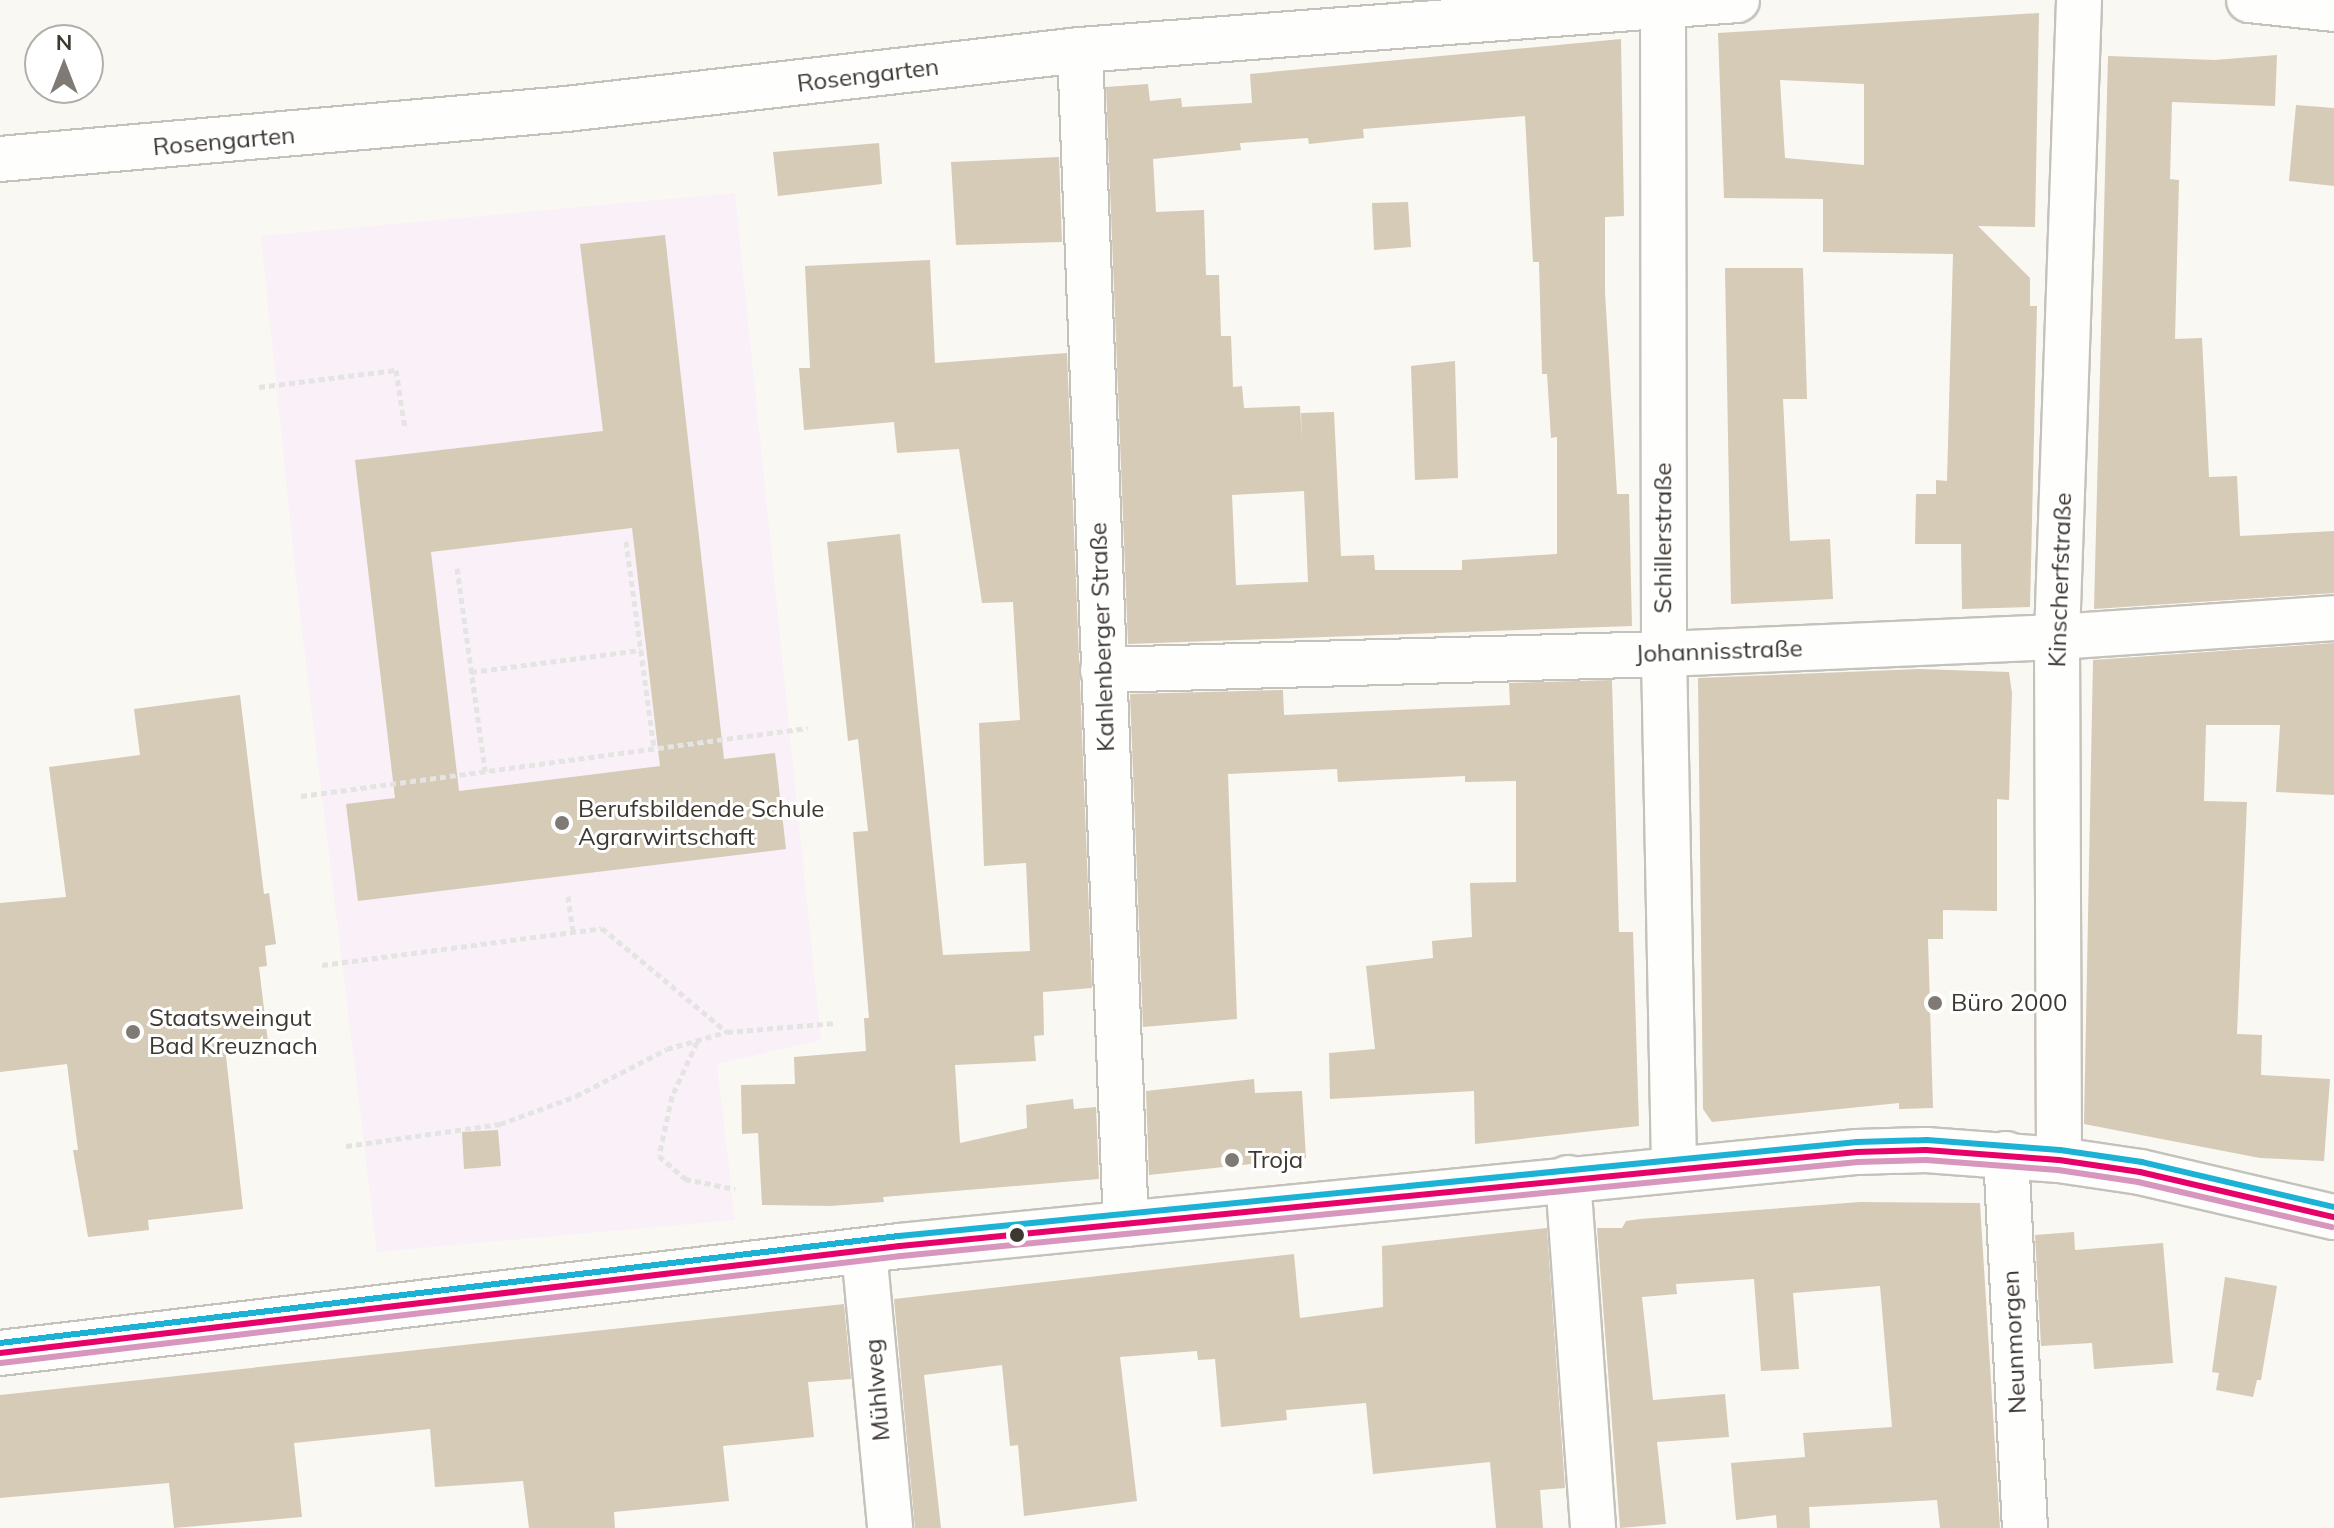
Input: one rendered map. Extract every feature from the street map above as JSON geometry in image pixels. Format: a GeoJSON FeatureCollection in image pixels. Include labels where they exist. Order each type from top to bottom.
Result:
{"type":"FeatureCollection","features":[{"type":"Feature","properties":{"kind":"street","name":"Rosengarten"},"geometry":{"type":"LineString","coordinates":[[0,159],[566,109],[1080,50],[1737,0]]}},
{"type":"Feature","properties":{"kind":"street","name":"Kinscherfstraße"},"geometry":{"type":"LineString","coordinates":[[2059,1160],[2057,637],[2079,0]]}},
{"type":"Feature","properties":{"kind":"street"},"geometry":{"type":"LineString","coordinates":[[2249,0],[2334,9]]}},
{"type":"Feature","properties":{"kind":"street","name":"Schillerstraße"},"geometry":{"type":"LineString","coordinates":[[1663,6],[1664,654],[1674,1166]]}},
{"type":"Feature","properties":{"kind":"street","name":"Kahlenberger Straße"},"geometry":{"type":"LineString","coordinates":[[1080,50],[1126,1224]]}},
{"type":"Feature","properties":{"kind":"street","name":"Johannisstraße"},"geometry":{"type":"LineString","coordinates":[[1103,670],[1664,654],[2057,637],[2334,618]]}},
{"type":"Feature","properties":{"kind":"street"},"geometry":{"type":"LineString","coordinates":[[0,1353],[864,1251],[1674,1166],[1857,1152],[2006,1154],[2059,1160],[2140,1172],[2334,1217]]}},
{"type":"Feature","properties":{"kind":"street","name":"Neunmorgen"},"geometry":{"type":"LineString","coordinates":[[2006,1154],[2025,1528]]}},
{"type":"Feature","properties":{"kind":"street"},"geometry":{"type":"LineString","coordinates":[[1568,1178],[1593,1528]]}},
{"type":"Feature","properties":{"kind":"street","name":"Mühlweg"},"geometry":{"type":"LineString","coordinates":[[864,1251],[890,1528]]}},
{"type":"Feature","properties":{"kind":"path"},"geometry":{"type":"LineString","coordinates":[[259,387],[396,370],[405,429]]}},
{"type":"Feature","properties":{"kind":"path"},"geometry":{"type":"LineString","coordinates":[[626,541],[654,748]]}},
{"type":"Feature","properties":{"kind":"path"},"geometry":{"type":"LineString","coordinates":[[457,568],[485,771]]}},
{"type":"Feature","properties":{"kind":"path"},"geometry":{"type":"LineString","coordinates":[[471,672],[641,650]]}},
{"type":"Feature","properties":{"kind":"path"},"geometry":{"type":"LineString","coordinates":[[301,796],[807,728]]}},
{"type":"Feature","properties":{"kind":"path"},"geometry":{"type":"LineString","coordinates":[[568,896],[573,932]]}},
{"type":"Feature","properties":{"kind":"path"},"geometry":{"type":"LineString","coordinates":[[322,965],[602,928],[727,1032]]}},
{"type":"Feature","properties":{"kind":"path"},"geometry":{"type":"LineString","coordinates":[[346,1146],[500,1124],[576,1096],[667,1049],[727,1032],[835,1023]]}},
{"type":"Feature","properties":{"kind":"path"},"geometry":{"type":"LineString","coordinates":[[698,1041],[672,1096],[659,1156],[685,1179],[735,1189]]}},
{"type":"Feature","properties":{"kind":"shaded area","name":"Berufsbildende Schule Agrarwirtschaft"},"geometry":{"type":"Polygon","coordinates":[[[735,193],[821,1040],[717,1064],[735,1220],[377,1252],[299,606],[261,236],[735,193]]]}},
{"type":"Feature","properties":{"kind":"building"},"geometry":{"type":"Polygon","coordinates":[[[2039,13],[2035,227],[1978,226],[2030,278],[2030,306],[2037,306],[2030,607],[1962,609],[1961,544],[1915,544],[1916,494],[1936,494],[1936,480],[1947,481],[1953,254],[1823,252],[1823,199],[1724,198],[1718,33],[2039,13]],[[1780,80],[1785,158],[1864,165],[1864,84],[1780,80]]]}},
{"type":"Feature","properties":{"kind":"building"},"geometry":{"type":"Polygon","coordinates":[[[1621,39],[1624,216],[1605,217],[1605,292],[1617,494],[1629,494],[1632,626],[1128,644],[1106,87],[1148,84],[1150,101],[1181,98],[1182,107],[1252,103],[1250,74],[1621,39]],[[1525,116],[1363,129],[1364,138],[1309,144],[1308,138],[1240,143],[1241,150],[1153,159],[1156,212],[1204,210],[1206,275],[1219,275],[1221,336],[1231,336],[1233,387],[1242,386],[1244,408],[1300,406],[1302,440],[1301,413],[1334,412],[1341,556],[1374,555],[1375,570],[1462,570],[1462,560],[1557,554],[1557,437],[1551,438],[1547,374],[1542,374],[1539,262],[1533,262],[1525,116]],[[1304,491],[1232,495],[1236,585],[1308,582],[1304,491]]]}},
{"type":"Feature","properties":{"kind":"building"},"geometry":{"type":"Polygon","coordinates":[[[2277,55],[2275,106],[2172,102],[2170,179],[2179,180],[2175,339],[2202,338],[2209,477],[2237,476],[2240,536],[2334,531],[2334,593],[2094,609],[2108,56],[2214,60],[2277,55]]]}},
{"type":"Feature","properties":{"kind":"building"},"geometry":{"type":"Polygon","coordinates":[[[2296,105],[2334,108],[2334,186],[2289,181],[2296,105]]]}},
{"type":"Feature","properties":{"kind":"building"},"geometry":{"type":"Polygon","coordinates":[[[879,143],[882,184],[778,196],[773,152],[879,143]]]}},
{"type":"Feature","properties":{"kind":"building"},"geometry":{"type":"Polygon","coordinates":[[[1059,157],[1062,242],[956,245],[951,162],[1059,157]]]}},
{"type":"Feature","properties":{"kind":"building"},"geometry":{"type":"Polygon","coordinates":[[[1408,202],[1411,247],[1374,250],[1372,203],[1408,202]]]}},
{"type":"Feature","properties":{"kind":"building"},"geometry":{"type":"Polygon","coordinates":[[[665,235],[724,759],[775,753],[786,849],[358,901],[346,804],[395,798],[355,460],[603,431],[580,244],[665,235]],[[632,528],[431,552],[459,791],[660,766],[632,528]]]}},
{"type":"Feature","properties":{"kind":"building"},"geometry":{"type":"Polygon","coordinates":[[[930,260],[935,363],[1067,353],[1092,988],[1043,992],[1044,1035],[1034,1036],[1036,1061],[955,1065],[960,1143],[1027,1128],[1026,1105],[1073,1099],[1074,1109],[1096,1107],[1099,1179],[883,1197],[884,1202],[830,1206],[762,1205],[758,1133],[742,1134],[741,1085],[795,1084],[794,1057],[866,1051],[864,1018],[869,1018],[853,832],[868,831],[858,739],[848,741],[827,542],[900,534],[943,955],[1030,951],[1026,863],[984,866],[979,723],[1020,720],[1013,602],[982,603],[959,449],[897,453],[894,422],[804,430],[799,368],[810,368],[805,266],[930,260]]]}},
{"type":"Feature","properties":{"kind":"building"},"geometry":{"type":"Polygon","coordinates":[[[1725,268],[1803,268],[1807,399],[1783,399],[1790,541],[1830,539],[1833,599],[1731,604],[1725,268]]]}},
{"type":"Feature","properties":{"kind":"building"},"geometry":{"type":"Polygon","coordinates":[[[1455,361],[1458,478],[1415,480],[1411,366],[1455,361]]]}},
{"type":"Feature","properties":{"kind":"building"},"geometry":{"type":"Polygon","coordinates":[[[2334,643],[2334,795],[2276,792],[2280,725],[2206,725],[2204,801],[2247,802],[2237,1034],[2262,1035],[2261,1075],[2330,1079],[2324,1161],[2260,1158],[2084,1124],[2093,660],[2334,643]]]}},
{"type":"Feature","properties":{"kind":"building"},"geometry":{"type":"Polygon","coordinates":[[[1919,669],[2009,672],[2012,693],[2009,800],[1997,799],[1997,911],[1943,910],[1943,939],[1928,939],[1933,1108],[1899,1109],[1899,1103],[1712,1122],[1703,1109],[1698,678],[1919,669]]]}},
{"type":"Feature","properties":{"kind":"building"},"geometry":{"type":"Polygon","coordinates":[[[1612,680],[1619,932],[1633,932],[1639,1126],[1475,1144],[1474,1091],[1330,1099],[1329,1053],[1375,1049],[1366,966],[1433,958],[1432,941],[1472,937],[1470,883],[1516,882],[1516,781],[1465,782],[1465,776],[1338,782],[1337,769],[1228,774],[1237,1019],[1143,1027],[1130,694],[1283,690],[1284,715],[1510,705],[1509,683],[1612,680]]]}},
{"type":"Feature","properties":{"kind":"building"},"geometry":{"type":"Polygon","coordinates":[[[240,695],[264,894],[269,893],[276,944],[265,946],[267,966],[259,967],[268,1042],[225,1047],[243,1209],[148,1220],[149,1230],[88,1237],[73,1150],[78,1150],[67,1064],[0,1072],[0,903],[66,897],[49,767],[140,755],[134,709],[240,695]]]}},
{"type":"Feature","properties":{"kind":"building"},"geometry":{"type":"Polygon","coordinates":[[[1254,1079],[1255,1093],[1302,1091],[1306,1158],[1149,1175],[1146,1091],[1254,1079]]]}},
{"type":"Feature","properties":{"kind":"building"},"geometry":{"type":"Polygon","coordinates":[[[498,1130],[501,1166],[464,1169],[462,1132],[498,1130]]]}},
{"type":"Feature","properties":{"kind":"building"},"geometry":{"type":"Polygon","coordinates":[[[1860,1202],[1980,1203],[2000,1528],[1940,1528],[1937,1500],[1809,1507],[1810,1528],[1777,1528],[1776,1515],[1736,1520],[1731,1463],[1805,1457],[1803,1433],[1892,1427],[1880,1286],[1793,1293],[1799,1369],[1761,1371],[1754,1279],[1676,1284],[1677,1294],[1642,1297],[1653,1400],[1725,1394],[1729,1437],[1657,1442],[1666,1524],[1620,1528],[1597,1228],[1622,1228],[1626,1221],[1640,1219],[1860,1202]]]}},
{"type":"Feature","properties":{"kind":"building"},"geometry":{"type":"Polygon","coordinates":[[[1547,1228],[1565,1488],[1540,1490],[1543,1528],[1496,1528],[1490,1462],[1373,1474],[1366,1403],[1286,1410],[1287,1420],[1221,1427],[1215,1359],[1198,1360],[1197,1351],[1120,1357],[1137,1501],[1024,1516],[1018,1445],[1010,1446],[1002,1365],[924,1375],[941,1528],[915,1528],[894,1299],[1294,1254],[1300,1318],[1383,1307],[1382,1246],[1547,1228]]]}},
{"type":"Feature","properties":{"kind":"building"},"geometry":{"type":"Polygon","coordinates":[[[2074,1232],[2075,1250],[2163,1243],[2173,1363],[2094,1369],[2092,1343],[2041,1346],[2035,1235],[2074,1232]]]}},
{"type":"Feature","properties":{"kind":"building"},"geometry":{"type":"Polygon","coordinates":[[[2225,1277],[2277,1286],[2261,1380],[2257,1380],[2253,1397],[2216,1390],[2219,1373],[2212,1372],[2225,1277]]]}},
{"type":"Feature","properties":{"kind":"building"},"geometry":{"type":"Polygon","coordinates":[[[844,1304],[851,1379],[808,1382],[814,1437],[723,1446],[729,1501],[614,1512],[615,1528],[529,1528],[523,1481],[435,1487],[430,1429],[294,1443],[302,1517],[174,1528],[169,1483],[0,1498],[0,1395],[844,1304]]]}},
{"type":"Feature","properties":{"kind":"transit line"},"geometry":{"type":"LineString","coordinates":[[0,1343],[899,1236],[1857,1142],[1927,1140],[2060,1150],[2142,1162],[2334,1207]]}},
{"type":"Feature","properties":{"kind":"transit line"},"geometry":{"type":"LineString","coordinates":[[0,1353],[900,1246],[1857,1152],[1926,1150],[2059,1160],[2140,1172],[2334,1217]]}},
{"type":"Feature","properties":{"kind":"transit line"},"geometry":{"type":"LineString","coordinates":[[1,1363],[901,1256],[1858,1162],[1926,1160],[2058,1170],[2138,1182],[2332,1227]]}},
{"type":"Feature","properties":{"kind":"place","name":"Berufsbildende Schule Agrarwirtschaft"},"geometry":{"type":"Point","coordinates":[562,823]}},
{"type":"Feature","properties":{"kind":"place","name":"Büro 2000"},"geometry":{"type":"Point","coordinates":[1935,1003]}},
{"type":"Feature","properties":{"kind":"place","name":"Staatsweingut Bad Kreuznach"},"geometry":{"type":"Point","coordinates":[133,1032]}},
{"type":"Feature","properties":{"kind":"place","name":"Troja"},"geometry":{"type":"Point","coordinates":[1232,1160]}}]}
